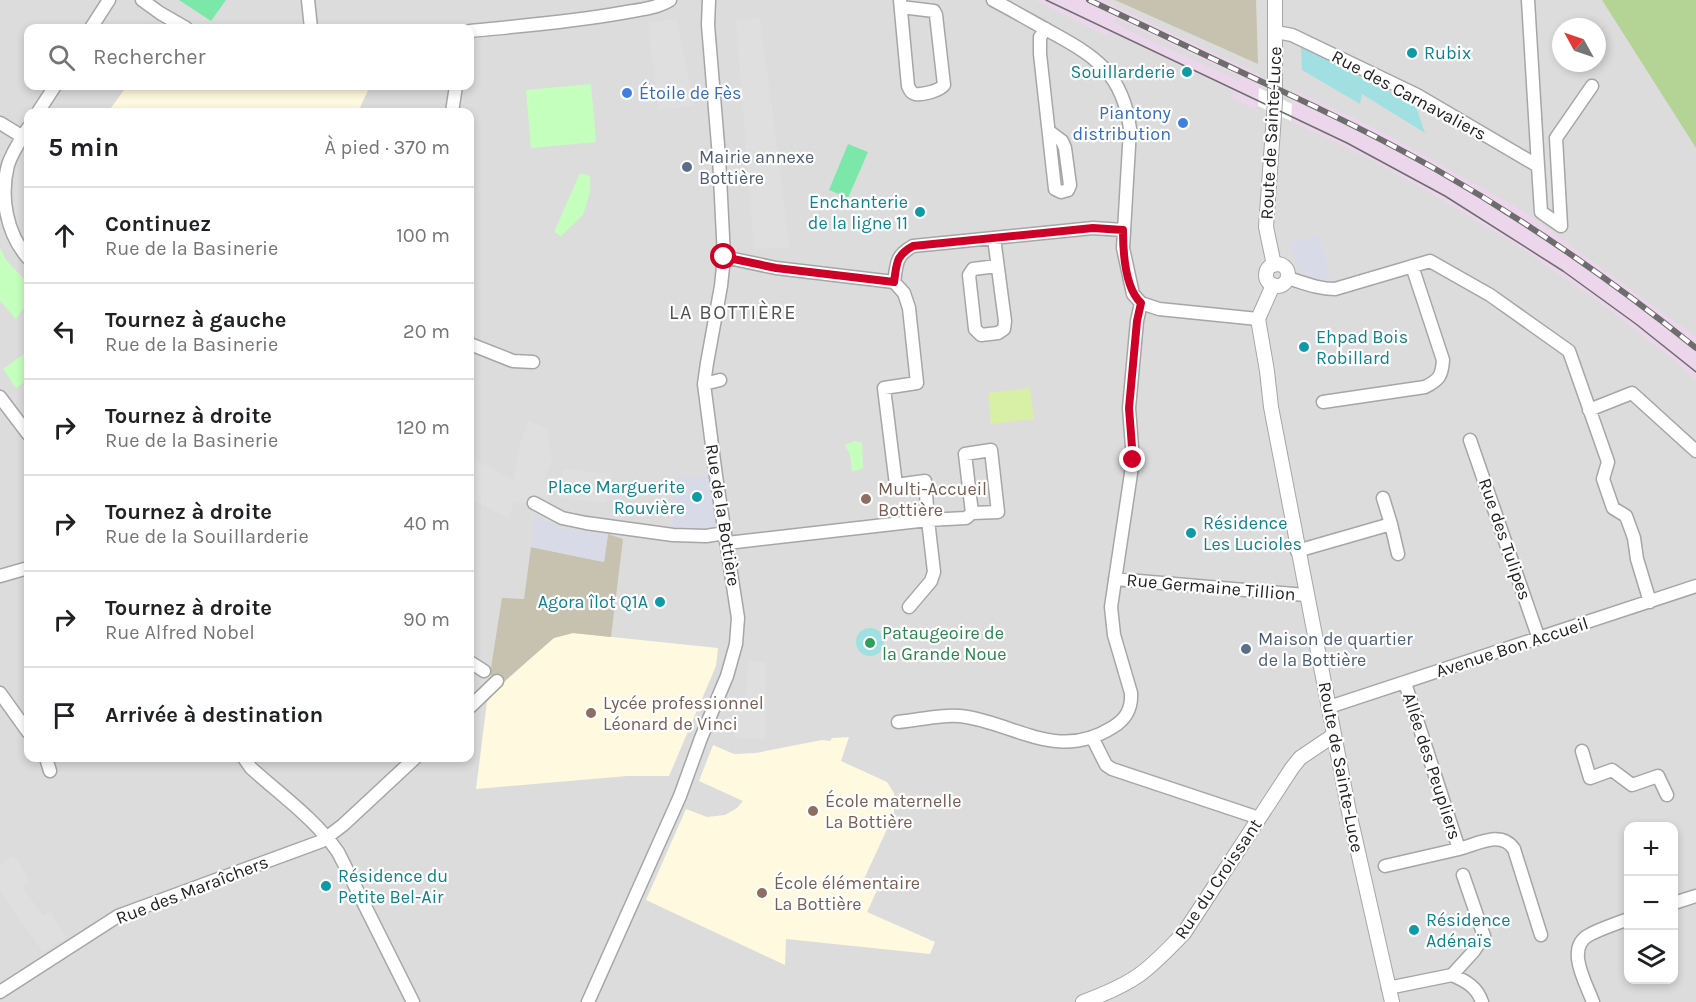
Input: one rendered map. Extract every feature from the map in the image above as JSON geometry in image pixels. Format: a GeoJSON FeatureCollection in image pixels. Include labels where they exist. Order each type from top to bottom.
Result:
{"type":"FeatureCollection","features":[{"type":"Feature","properties":{"kind":"street"},"geometry":{"type":"LineString","coordinates":[[94,24],[109,0]]}},
{"type":"Feature","properties":{"kind":"street"},"geometry":{"type":"LineString","coordinates":[[142,0],[179,24]]}},
{"type":"Feature","properties":{"kind":"street"},"geometry":{"type":"LineString","coordinates":[[308,0],[311,24]]}},
{"type":"Feature","properties":{"kind":"street"},"geometry":{"type":"LineString","coordinates":[[474,31],[605,16],[656,6],[670,0]]}},
{"type":"Feature","properties":{"kind":"street","name":"Rue de la Bottière"},"geometry":{"type":"LineString","coordinates":[[588,1002],[676,805],[731,664],[736,644],[738,618],[704,384],[724,257],[719,157],[708,25],[709,0]]}},
{"type":"Feature","properties":{"kind":"street"},"geometry":{"type":"LineString","coordinates":[[993,0],[1089,54],[1107,71],[1121,93],[1128,112],[1130,129],[1123,248],[1129,282],[1133,294],[1141,303],[1159,309],[1258,319],[1273,285]]}},
{"type":"Feature","properties":{"kind":"street","name":"Route de Sainte-Luce"},"geometry":{"type":"LineString","coordinates":[[1274,265],[1266,227],[1274,120],[1275,0]]}},
{"type":"Feature","properties":{"kind":"street"},"geometry":{"type":"LineString","coordinates":[[1528,0],[1542,212],[1561,226],[1556,138],[1592,86]]}},
{"type":"Feature","properties":{"kind":"street"},"geometry":{"type":"LineString","coordinates":[[900,4],[934,11],[936,15],[944,85],[937,91],[916,94],[908,87],[900,4]]}},
{"type":"Feature","properties":{"kind":"street"},"geometry":{"type":"LineString","coordinates":[[1046,29],[1040,38],[1040,54],[1050,132]]}},
{"type":"Feature","properties":{"kind":"street","name":"Rue des Carnavaliers"},"geometry":{"type":"LineString","coordinates":[[1276,32],[1292,35],[1417,95],[1538,166]]}},
{"type":"Feature","properties":{"kind":"street"},"geometry":{"type":"LineString","coordinates":[[41,108],[52,90]]}},
{"type":"Feature","properties":{"kind":"street"},"geometry":{"type":"LineString","coordinates":[[453,108],[455,90]]}},
{"type":"Feature","properties":{"kind":"street"},"geometry":{"type":"LineString","coordinates":[[0,123],[24,131]]}},
{"type":"Feature","properties":{"kind":"street"},"geometry":{"type":"LineString","coordinates":[[24,136],[8,164],[3,191],[4,206],[10,228],[24,252]]}},
{"type":"Feature","properties":{"kind":"street"},"geometry":{"type":"LineString","coordinates":[[894,282],[898,260],[903,251],[913,246],[1093,228],[1123,230]]}},
{"type":"Feature","properties":{"kind":"street"},"geometry":{"type":"LineString","coordinates":[[994,238],[1005,321],[1004,329],[998,333],[981,335],[975,329],[969,275],[973,269],[997,266]]}},
{"type":"Feature","properties":{"kind":"street"},"geometry":{"type":"LineString","coordinates":[[724,257],[776,268],[894,282],[903,293],[909,308],[917,383],[884,388],[896,485],[925,481],[934,572],[931,581],[909,607]]}},
{"type":"Feature","properties":{"kind":"street"},"geometry":{"type":"LineString","coordinates":[[1288,278],[1314,287],[1335,289],[1430,261],[1490,295],[1569,351],[1608,462],[1603,479],[1613,508],[1626,516],[1650,602]]}},
{"type":"Feature","properties":{"kind":"street"},"geometry":{"type":"LineString","coordinates":[[1274,265],[1284,266],[1288,271],[1288,278],[1282,285],[1273,285],[1266,276],[1268,269],[1274,265]]}},
{"type":"Feature","properties":{"kind":"street"},"geometry":{"type":"LineString","coordinates":[[1323,402],[1425,387],[1436,381],[1443,372],[1443,360],[1412,266]]}},
{"type":"Feature","properties":{"kind":"street"},"geometry":{"type":"LineString","coordinates":[[898,722],[964,717],[1046,740],[1075,741],[1092,737],[1118,724],[1129,711],[1132,703],[1131,693],[1111,622],[1111,607],[1133,460],[1129,408],[1137,321],[1141,303]]}},
{"type":"Feature","properties":{"kind":"street","name":"Route de Sainte-Luce"},"geometry":{"type":"LineString","coordinates":[[1258,319],[1271,407],[1306,595],[1360,866],[1392,1002]]}},
{"type":"Feature","properties":{"kind":"street"},"geometry":{"type":"LineString","coordinates":[[474,346],[513,361],[533,362]]}},
{"type":"Feature","properties":{"kind":"street"},"geometry":{"type":"LineString","coordinates":[[704,384],[720,380]]}},
{"type":"Feature","properties":{"kind":"street"},"geometry":{"type":"LineString","coordinates":[[1589,410],[1632,393],[1696,451]]}},
{"type":"Feature","properties":{"kind":"street"},"geometry":{"type":"LineString","coordinates":[[0,397],[24,429]]}},
{"type":"Feature","properties":{"kind":"street","name":"Rue des Tulipes"},"geometry":{"type":"LineString","coordinates":[[1470,440],[1539,639]]}},
{"type":"Feature","properties":{"kind":"street"},"geometry":{"type":"LineString","coordinates":[[534,503],[562,518],[586,523],[673,535],[726,538],[966,518],[972,513],[998,512],[991,450],[965,453],[972,513]]}},
{"type":"Feature","properties":{"kind":"street"},"geometry":{"type":"LineString","coordinates":[[1383,498],[1398,554]]}},
{"type":"Feature","properties":{"kind":"street"},"geometry":{"type":"LineString","coordinates":[[1298,551],[1390,524]]}},
{"type":"Feature","properties":{"kind":"street"},"geometry":{"type":"LineString","coordinates":[[0,576],[24,569]]}},
{"type":"Feature","properties":{"kind":"street","name":"Rue Germaine Tillion"},"geometry":{"type":"LineString","coordinates":[[1115,579],[1306,595]]}},
{"type":"Feature","properties":{"kind":"street","name":"Avenue Bon Accueil"},"geometry":{"type":"LineString","coordinates":[[1329,707],[1696,586]]}},
{"type":"Feature","properties":{"kind":"street"},"geometry":{"type":"LineString","coordinates":[[474,665],[484,671]]}},
{"type":"Feature","properties":{"kind":"street"},"geometry":{"type":"LineString","coordinates":[[474,703],[497,681]]}},
{"type":"Feature","properties":{"kind":"street","name":"Allée des Peupliers"},"geometry":{"type":"LineString","coordinates":[[1405,683],[1459,849]]}},
{"type":"Feature","properties":{"kind":"street"},"geometry":{"type":"LineString","coordinates":[[1,696],[24,727]]}},
{"type":"Feature","properties":{"kind":"street","name":"Rue du Croissant"},"geometry":{"type":"LineString","coordinates":[[1083,1002],[1139,975],[1179,938],[1195,918],[1300,758],[1334,735]]}},
{"type":"Feature","properties":{"kind":"street"},"geometry":{"type":"LineString","coordinates":[[1092,737],[1106,765],[1112,769],[1259,818]]}},
{"type":"Feature","properties":{"kind":"street"},"geometry":{"type":"LineString","coordinates":[[1581,751],[1590,778],[1612,770],[1632,785],[1658,776],[1667,795]]}},
{"type":"Feature","properties":{"kind":"street"},"geometry":{"type":"LineString","coordinates":[[47,762],[50,771]]}},
{"type":"Feature","properties":{"kind":"street"},"geometry":{"type":"LineString","coordinates":[[247,762],[328,837],[413,1002]]}},
{"type":"Feature","properties":{"kind":"street","name":"Rue des Maraîchers"},"geometry":{"type":"LineString","coordinates":[[0,992],[118,916],[322,841],[411,762]]}},
{"type":"Feature","properties":{"kind":"street","name":"Allée des Peupliers"},"geometry":{"type":"LineString","coordinates":[[1385,866],[1495,838],[1503,839],[1514,849],[1541,936]]}},
{"type":"Feature","properties":{"kind":"street"},"geometry":{"type":"LineString","coordinates":[[1452,975],[1484,936],[1462,875]]}},
{"type":"Feature","properties":{"kind":"street"},"geometry":{"type":"LineString","coordinates":[[1678,902],[1696,896]]}},
{"type":"Feature","properties":{"kind":"street"},"geometry":{"type":"LineString","coordinates":[[1593,1002],[1577,960],[1578,948],[1588,935],[1624,921]]}},
{"type":"Feature","properties":{"kind":"street"},"geometry":{"type":"LineString","coordinates":[[1388,988],[1452,975],[1466,981],[1479,993],[1482,1002]]}},
{"type":"Feature","properties":{"kind":"shaded area"},"geometry":{"type":"Polygon","coordinates":[[[0,0],[1696,0],[1696,1002],[0,1002],[0,0]]]}},
{"type":"Feature","properties":{"kind":"shaded area"},"geometry":{"type":"Polygon","coordinates":[[[1035,0],[1103,0],[1260,75],[1258,107],[1251,108],[1232,97],[1234,92],[1123,38],[1109,33],[1107,36],[1035,0]],[[1115,18],[1114,22],[1128,30],[1239,81],[1240,77],[1115,18]]]}},
{"type":"Feature","properties":{"kind":"shaded area"},"geometry":{"type":"Polygon","coordinates":[[[1115,0],[1256,0],[1258,64],[1115,0]]]}},
{"type":"Feature","properties":{"kind":"shaded area"},"geometry":{"type":"Polygon","coordinates":[[[760,18],[790,248],[754,249],[736,21],[760,18]]]}},
{"type":"Feature","properties":{"kind":"shaded area"},"geometry":{"type":"Polygon","coordinates":[[[677,19],[694,105],[658,110],[648,23],[677,19]]]}},
{"type":"Feature","properties":{"kind":"shaded area"},"geometry":{"type":"Polygon","coordinates":[[[124,90],[368,90],[360,108],[111,108],[124,90]]]}},
{"type":"Feature","properties":{"kind":"shaded area"},"geometry":{"type":"Polygon","coordinates":[[[1293,90],[1393,138],[1523,211],[1696,337],[1696,380],[1602,304],[1515,244],[1370,159],[1291,121],[1293,90]]]}},
{"type":"Feature","properties":{"kind":"shaded area"},"geometry":{"type":"Polygon","coordinates":[[[1319,235],[1330,278],[1321,280],[1301,271],[1296,265],[1289,244],[1319,235]]]}},
{"type":"Feature","properties":{"kind":"shaded area"},"geometry":{"type":"Polygon","coordinates":[[[528,421],[547,429],[552,462],[540,490],[549,477],[562,477],[563,469],[609,474],[606,503],[560,498],[560,489],[554,488],[547,500],[538,496],[534,503],[514,502],[508,518],[474,500],[474,459],[514,480],[518,451],[528,421]]]}},
{"type":"Feature","properties":{"kind":"shaded area","name":"Place Marguerite Rouvière"},"geometry":{"type":"Polygon","coordinates":[[[716,476],[725,533],[673,535],[671,516],[676,477],[716,476]]]}},
{"type":"Feature","properties":{"kind":"shaded area"},"geometry":{"type":"Polygon","coordinates":[[[535,517],[561,528],[608,534],[604,562],[531,547],[535,517]]]}},
{"type":"Feature","properties":{"kind":"shaded area"},"geometry":{"type":"Polygon","coordinates":[[[608,534],[623,539],[611,637],[573,633],[554,638],[500,685],[490,674],[502,598],[524,599],[531,547],[604,562],[608,534]]]}},
{"type":"Feature","properties":{"kind":"shaded area","name":"Lycée professionnel Léonard de Vinci"},"geometry":{"type":"Polygon","coordinates":[[[573,633],[718,648],[716,666],[669,776],[627,776],[476,789],[487,702],[499,687],[553,638],[573,633]]]}},
{"type":"Feature","properties":{"kind":"shaded area"},"geometry":{"type":"Polygon","coordinates":[[[748,661],[766,662],[766,739],[745,739],[734,736],[736,701],[746,701],[748,661]]]}},
{"type":"Feature","properties":{"kind":"shaded area"},"geometry":{"type":"Polygon","coordinates":[[[849,737],[841,761],[887,782],[894,793],[894,814],[864,879],[879,886],[867,912],[935,942],[930,954],[786,939],[785,965],[646,900],[686,809],[707,817],[725,815],[737,808],[743,801],[699,781],[713,745],[734,754],[756,753],[822,740],[830,741],[832,738],[849,737]]]}},
{"type":"Feature","properties":{"kind":"shaded area"},"geometry":{"type":"Polygon","coordinates":[[[14,856],[30,881],[23,887],[43,916],[50,912],[67,937],[43,952],[0,891],[0,865],[14,856]]]}},
{"type":"Feature","properties":{"kind":"green space"},"geometry":{"type":"Polygon","coordinates":[[[179,0],[226,0],[211,21],[179,0]]]}},
{"type":"Feature","properties":{"kind":"green space"},"geometry":{"type":"Polygon","coordinates":[[[1602,0],[1696,0],[1696,148],[1602,0]]]}},
{"type":"Feature","properties":{"kind":"green space"},"geometry":{"type":"Polygon","coordinates":[[[591,84],[596,142],[531,148],[526,90],[591,84]]]}},
{"type":"Feature","properties":{"kind":"green space"},"geometry":{"type":"Polygon","coordinates":[[[848,144],[868,152],[848,198],[829,190],[848,144]]]}},
{"type":"Feature","properties":{"kind":"green space"},"geometry":{"type":"Polygon","coordinates":[[[580,173],[590,176],[590,192],[583,215],[561,236],[554,232],[580,173]]]}},
{"type":"Feature","properties":{"kind":"green space"},"geometry":{"type":"Polygon","coordinates":[[[0,248],[6,260],[24,279],[24,308],[16,319],[0,301],[0,248]]]}},
{"type":"Feature","properties":{"kind":"green space"},"geometry":{"type":"Polygon","coordinates":[[[24,354],[24,383],[16,388],[3,369],[24,354]]]}},
{"type":"Feature","properties":{"kind":"green space"},"geometry":{"type":"Polygon","coordinates":[[[1030,388],[1034,419],[991,424],[988,393],[1030,388]]]}},
{"type":"Feature","properties":{"kind":"green space"},"geometry":{"type":"Polygon","coordinates":[[[855,441],[862,443],[863,468],[852,472],[850,455],[845,445],[855,441]]]}},
{"type":"Feature","properties":{"kind":"water"},"geometry":{"type":"Polygon","coordinates":[[[1301,47],[1415,104],[1425,133],[1362,94],[1360,104],[1302,70],[1301,47]]]}},
{"type":"Feature","properties":{"kind":"water","name":"Pataugeoire de la Grande Noue"},"geometry":{"type":"Polygon","coordinates":[[[870,628],[880,632],[884,642],[880,652],[870,656],[860,652],[856,642],[860,632],[870,628]]]}},
{"type":"Feature","properties":{"kind":"pier"},"geometry":{"type":"Polygon","coordinates":[[[1259,88],[1292,104],[1291,121],[1258,106],[1259,88]]]}},
{"type":"Feature","properties":{"kind":"tram line"},"geometry":{"type":"LineString","coordinates":[[1046,0],[1347,143],[1445,196],[1563,271],[1636,324],[1696,372]]}},
{"type":"Feature","properties":{"kind":"railway"},"geometry":{"type":"LineString","coordinates":[[1089,0],[1326,112],[1437,170],[1504,210],[1570,254],[1696,348]]}},
{"type":"Feature","properties":{"kind":"place","name":"Rubix"},"geometry":{"type":"Point","coordinates":[1412,53]}},
{"type":"Feature","properties":{"kind":"place","name":"Souillarderie"},"geometry":{"type":"Point","coordinates":[1187,72]}},
{"type":"Feature","properties":{"kind":"place","name":"Étoile de Fès"},"geometry":{"type":"Point","coordinates":[627,93]}},
{"type":"Feature","properties":{"kind":"place","name":"Piantony distribution"},"geometry":{"type":"Point","coordinates":[1183,123]}},
{"type":"Feature","properties":{"kind":"place","name":"Mairie annexe Bottière"},"geometry":{"type":"Point","coordinates":[687,167]}},
{"type":"Feature","properties":{"kind":"place","name":"Enchanterie de la ligne 11"},"geometry":{"type":"Point","coordinates":[920,212]}},
{"type":"Feature","properties":{"kind":"place","name":"Ehpad Bois Robillard"},"geometry":{"type":"Point","coordinates":[1304,347]}},
{"type":"Feature","properties":{"kind":"place","name":"Place Marguerite Rouvière"},"geometry":{"type":"Point","coordinates":[697,497]}},
{"type":"Feature","properties":{"kind":"place","name":"Multi-Accueil Bottière"},"geometry":{"type":"Point","coordinates":[866,499]}},
{"type":"Feature","properties":{"kind":"place","name":"Résidence Les Lucioles"},"geometry":{"type":"Point","coordinates":[1191,533]}},
{"type":"Feature","properties":{"kind":"place","name":"Agora îlot Q1A"},"geometry":{"type":"Point","coordinates":[660,602]}},
{"type":"Feature","properties":{"kind":"place","name":"Pataugeoire de la Grande Noue"},"geometry":{"type":"Point","coordinates":[870,643]}},
{"type":"Feature","properties":{"kind":"place","name":"Maison de quartier de la Bottière"},"geometry":{"type":"Point","coordinates":[1246,649]}},
{"type":"Feature","properties":{"kind":"place","name":"Lycée professionnel Léonard de Vinci"},"geometry":{"type":"Point","coordinates":[591,713]}},
{"type":"Feature","properties":{"kind":"place","name":"École maternelle La Bottière"},"geometry":{"type":"Point","coordinates":[813,811]}},
{"type":"Feature","properties":{"kind":"place","name":"Résidence du Petite Bel-Air"},"geometry":{"type":"Point","coordinates":[326,886]}},
{"type":"Feature","properties":{"kind":"place","name":"École élémentaire La Bottière"},"geometry":{"type":"Point","coordinates":[762,893]}},
{"type":"Feature","properties":{"kind":"place","name":"Résidence Adénaïs"},"geometry":{"type":"Point","coordinates":[1414,930]}},
{"type":"Feature","properties":{"kind":"district","name":"LA BOTTIÈRE"},"geometry":{"type":"Point","coordinates":[733,312]}},
{"type":"Feature","properties":{"kind":"route"},"geometry":{"type":"LineString","coordinates":[[724,257],[776,268],[894,282],[898,260],[903,251],[913,246],[1093,228],[1123,230],[1123,248],[1129,282],[1133,294],[1141,303],[1137,321],[1129,408],[1133,460]]}}]}
